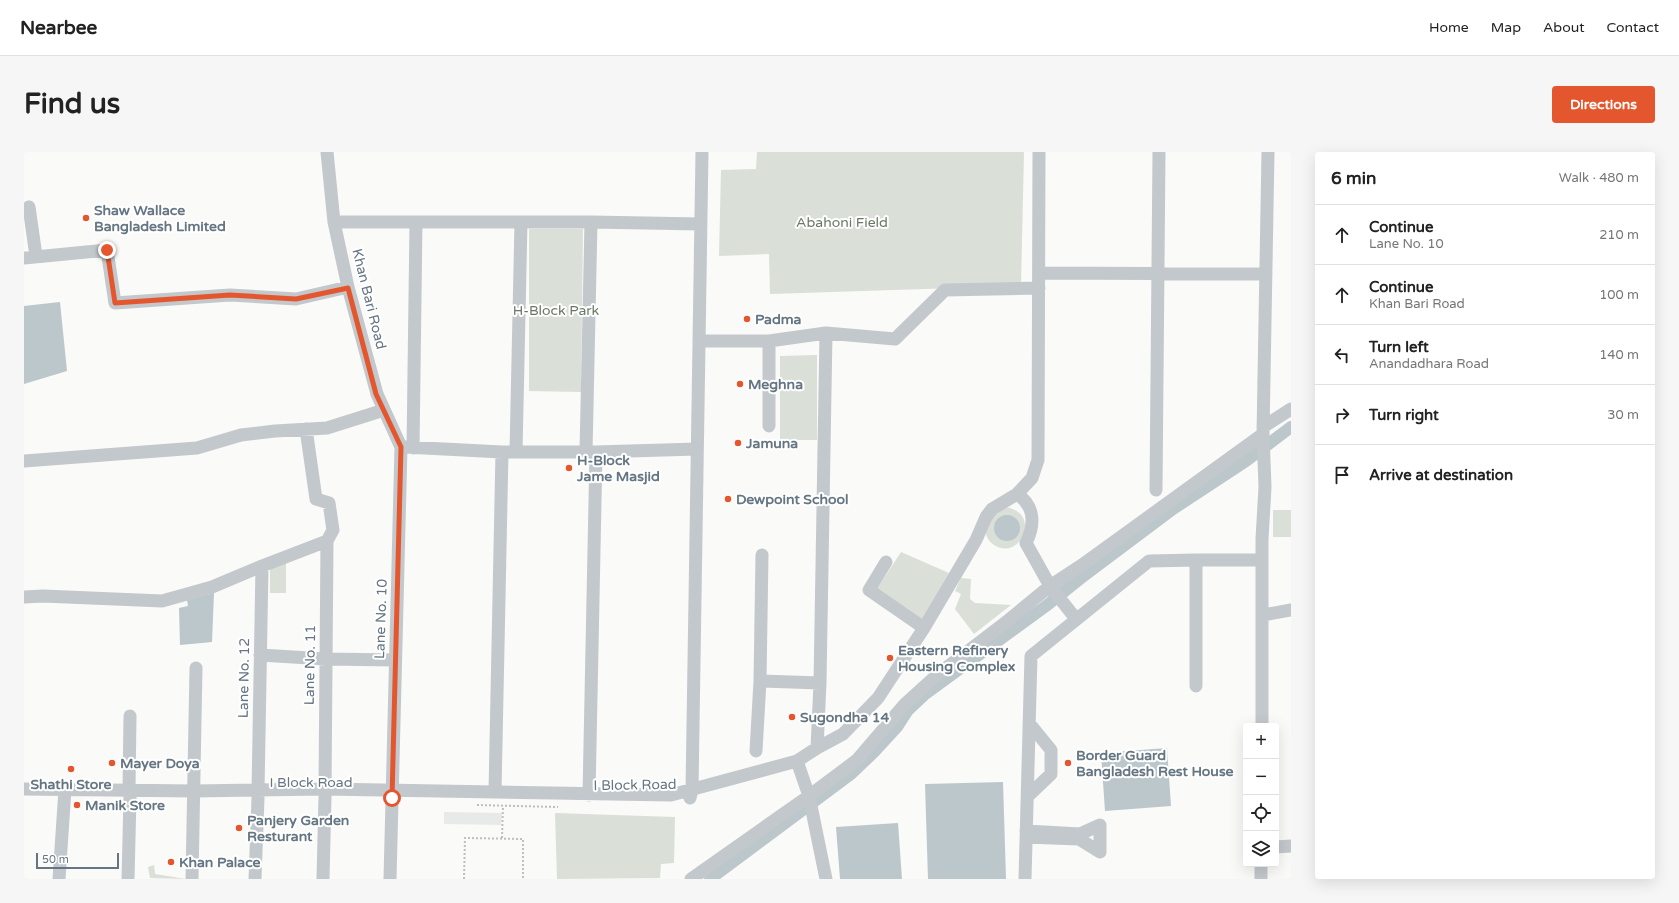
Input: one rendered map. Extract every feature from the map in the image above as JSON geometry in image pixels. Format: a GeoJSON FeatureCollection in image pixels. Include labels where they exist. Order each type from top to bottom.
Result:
{"type":"FeatureCollection","features":[{"type":"Feature","properties":{"kind":"street","name":"Khan Bari Road"},"geometry":{"type":"LineString","coordinates":[[326,152],[334,222],[348,288],[376,394],[407,447]]}},
{"type":"Feature","properties":{"kind":"street"},"geometry":{"type":"LineString","coordinates":[[702,152],[692,790],[797,761],[817,748],[844,734],[878,698],[924,628],[976,540],[986,517],[992,509],[1017,494],[1032,478],[1038,460],[1039,152]]}},
{"type":"Feature","properties":{"kind":"street"},"geometry":{"type":"LineString","coordinates":[[1156,490],[1159,152]]}},
{"type":"Feature","properties":{"kind":"street"},"geometry":{"type":"LineString","coordinates":[[1262,723],[1262,560],[1265,487],[1263,430],[1268,152]]}},
{"type":"Feature","properties":{"kind":"street"},"geometry":{"type":"LineString","coordinates":[[29,207],[30,257],[107,250],[115,303],[230,295],[296,299],[348,288]]}},
{"type":"Feature","properties":{"kind":"street"},"geometry":{"type":"LineString","coordinates":[[334,222],[591,222],[700,224]]}},
{"type":"Feature","properties":{"kind":"street","name":"Lane No. 10"},"geometry":{"type":"LineString","coordinates":[[390,879],[395,660],[407,447],[416,222]]}},
{"type":"Feature","properties":{"kind":"street"},"geometry":{"type":"LineString","coordinates":[[516,452],[521,222]]}},
{"type":"Feature","properties":{"kind":"street"},"geometry":{"type":"LineString","coordinates":[[589,795],[591,222]]}},
{"type":"Feature","properties":{"kind":"street"},"geometry":{"type":"LineString","coordinates":[[1039,273],[1158,275],[1266,274]]}},
{"type":"Feature","properties":{"kind":"street"},"geometry":{"type":"LineString","coordinates":[[699,341],[769,341],[826,333],[895,339],[945,290],[1039,288]]}},
{"type":"Feature","properties":{"kind":"street"},"geometry":{"type":"LineString","coordinates":[[817,748],[820,683],[826,333]]}},
{"type":"Feature","properties":{"kind":"street"},"geometry":{"type":"LineString","coordinates":[[769,341],[769,426]]}},
{"type":"Feature","properties":{"kind":"street"},"geometry":{"type":"LineString","coordinates":[[691,879],[809,797],[857,760],[905,704],[937,675],[1005,623],[1050,586],[1082,564],[1291,409]]}},
{"type":"Feature","properties":{"kind":"street"},"geometry":{"type":"LineString","coordinates":[[24,461],[197,448],[241,435],[275,431],[327,428],[384,410]]}},
{"type":"Feature","properties":{"kind":"street","name":"Lane No. 11"},"geometry":{"type":"LineString","coordinates":[[306,429],[316,498],[329,503],[333,530],[327,541],[323,879]]}},
{"type":"Feature","properties":{"kind":"street"},"geometry":{"type":"LineString","coordinates":[[407,447],[502,452],[591,452],[697,449]]}},
{"type":"Feature","properties":{"kind":"street"},"geometry":{"type":"LineString","coordinates":[[499,796],[502,452]]}},
{"type":"Feature","properties":{"kind":"street"},"geometry":{"type":"LineString","coordinates":[[1017,494],[1025,500],[1031,509],[1032,530],[1026,543],[1050,586],[1076,619]]}},
{"type":"Feature","properties":{"kind":"street"},"geometry":{"type":"LineString","coordinates":[[24,597],[43,596],[162,601],[212,587],[327,541]]}},
{"type":"Feature","properties":{"kind":"street"},"geometry":{"type":"LineString","coordinates":[[756,752],[760,681],[762,555]]}},
{"type":"Feature","properties":{"kind":"street"},"geometry":{"type":"LineString","coordinates":[[1196,560],[1196,686]]}},
{"type":"Feature","properties":{"kind":"street"},"geometry":{"type":"LineString","coordinates":[[1025,879],[1031,656],[1149,561],[1262,560]]}},
{"type":"Feature","properties":{"kind":"street"},"geometry":{"type":"LineString","coordinates":[[886,562],[869,590],[924,628]]}},
{"type":"Feature","properties":{"kind":"street","name":"Lane No. 12"},"geometry":{"type":"LineString","coordinates":[[255,879],[262,566]]}},
{"type":"Feature","properties":{"kind":"street"},"geometry":{"type":"LineString","coordinates":[[1263,615],[1291,610]]}},
{"type":"Feature","properties":{"kind":"street"},"geometry":{"type":"LineString","coordinates":[[260,656],[395,660]]}},
{"type":"Feature","properties":{"kind":"street"},"geometry":{"type":"LineString","coordinates":[[192,879],[196,668]]}},
{"type":"Feature","properties":{"kind":"street"},"geometry":{"type":"LineString","coordinates":[[760,681],[820,683]]}},
{"type":"Feature","properties":{"kind":"street"},"geometry":{"type":"LineString","coordinates":[[128,879],[130,716]]}},
{"type":"Feature","properties":{"kind":"street"},"geometry":{"type":"LineString","coordinates":[[1027,797],[1051,774],[1051,750],[1029,723]]}},
{"type":"Feature","properties":{"kind":"street"},"geometry":{"type":"LineString","coordinates":[[797,761],[809,797],[826,879]]}},
{"type":"Feature","properties":{"kind":"street","name":"I Block Road"},"geometry":{"type":"LineString","coordinates":[[24,789],[65,792],[194,795],[325,793],[499,796],[671,795],[692,790],[691,798],[671,803],[499,796]]}},
{"type":"Feature","properties":{"kind":"street"},"geometry":{"type":"LineString","coordinates":[[59,879],[65,792]]}},
{"type":"Feature","properties":{"kind":"street","name":"I Block Road"},"geometry":{"type":"LineString","coordinates":[[24,794],[65,792]]}},
{"type":"Feature","properties":{"kind":"street"},"geometry":{"type":"LineString","coordinates":[[1100,825],[1100,852],[1079,839],[1026,834],[1080,834],[1100,825]]}},
{"type":"Feature","properties":{"kind":"street"},"geometry":{"type":"LineString","coordinates":[[1279,847],[1291,846]]}},
{"type":"Feature","properties":{"kind":"street"},"geometry":{"type":"LineString","coordinates":[[1261,867],[1261,879]]}},
{"type":"Feature","properties":{"kind":"path"},"geometry":{"type":"LineString","coordinates":[[499,796],[502,838]]}},
{"type":"Feature","properties":{"kind":"path"},"geometry":{"type":"LineString","coordinates":[[467,879],[464,879],[465,838],[502,838],[523,840],[523,879]]}},
{"type":"Feature","properties":{"kind":"shaded area"},"geometry":{"type":"Polygon","coordinates":[[[60,302],[67,371],[24,384],[24,306],[60,302]]]}},
{"type":"Feature","properties":{"kind":"shaded area"},"geometry":{"type":"Polygon","coordinates":[[[1007,515],[1016,519],[1020,528],[1016,537],[1007,541],[998,537],[994,528],[998,519],[1007,515]]]}},
{"type":"Feature","properties":{"kind":"shaded area"},"geometry":{"type":"Polygon","coordinates":[[[214,593],[212,642],[180,645],[179,608],[188,606],[187,600],[214,593]]]}},
{"type":"Feature","properties":{"kind":"shaded area"},"geometry":{"type":"Polygon","coordinates":[[[1167,748],[1171,806],[1105,811],[1101,753],[1167,748]]]}},
{"type":"Feature","properties":{"kind":"shaded area"},"geometry":{"type":"Polygon","coordinates":[[[1003,782],[1006,879],[928,879],[925,784],[1003,782]]]}},
{"type":"Feature","properties":{"kind":"shaded area"},"geometry":{"type":"Polygon","coordinates":[[[444,812],[502,813],[501,825],[444,824],[444,812]]]}},
{"type":"Feature","properties":{"kind":"shaded area"},"geometry":{"type":"Polygon","coordinates":[[[898,823],[902,879],[840,879],[836,827],[898,823]]]}},
{"type":"Feature","properties":{"kind":"green space","name":"Abahoni Field"},"geometry":{"type":"Polygon","coordinates":[[[757,152],[1024,152],[1021,286],[770,294],[769,254],[719,256],[721,170],[756,169],[757,152]]]}},
{"type":"Feature","properties":{"kind":"green space","name":"H-Block Park"},"geometry":{"type":"Polygon","coordinates":[[[529,229],[583,229],[581,392],[529,391],[529,229]]]}},
{"type":"Feature","properties":{"kind":"green space"},"geometry":{"type":"Polygon","coordinates":[[[817,355],[817,440],[780,440],[780,356],[817,355]]]}},
{"type":"Feature","properties":{"kind":"green space"},"geometry":{"type":"Polygon","coordinates":[[[1004,507],[1016,510],[1023,517],[1025,525],[1024,534],[1019,542],[1012,547],[1004,548],[994,545],[986,536],[985,524],[1004,507]]]}},
{"type":"Feature","properties":{"kind":"green space"},"geometry":{"type":"Polygon","coordinates":[[[1273,510],[1291,510],[1291,537],[1273,537],[1273,510]]]}},
{"type":"Feature","properties":{"kind":"green space"},"geometry":{"type":"Polygon","coordinates":[[[901,552],[949,573],[922,620],[877,589],[901,552]]]}},
{"type":"Feature","properties":{"kind":"green space"},"geometry":{"type":"Polygon","coordinates":[[[286,560],[286,593],[270,593],[270,567],[286,560]]]}},
{"type":"Feature","properties":{"kind":"green space"},"geometry":{"type":"Polygon","coordinates":[[[961,578],[971,579],[970,599],[975,603],[1011,605],[974,634],[955,609],[961,594],[955,591],[961,578]]]}},
{"type":"Feature","properties":{"kind":"green space"},"geometry":{"type":"Polygon","coordinates":[[[555,813],[675,817],[674,863],[661,864],[660,878],[557,879],[555,813]]]}},
{"type":"Feature","properties":{"kind":"green space"},"geometry":{"type":"Polygon","coordinates":[[[154,865],[155,874],[186,879],[150,878],[148,867],[154,865]]]}},
{"type":"Feature","properties":{"kind":"waterway"},"geometry":{"type":"LineString","coordinates":[[710,879],[851,774],[874,752],[897,727],[908,710],[924,695],[1046,606],[1173,509],[1246,461],[1291,427]]}},
{"type":"Feature","properties":{"kind":"place","name":"Shaw Wallace Bangladesh Limited"},"geometry":{"type":"Point","coordinates":[86,218]}},
{"type":"Feature","properties":{"kind":"place","name":"Padma"},"geometry":{"type":"Point","coordinates":[747,319]}},
{"type":"Feature","properties":{"kind":"place","name":"Meghna"},"geometry":{"type":"Point","coordinates":[740,384]}},
{"type":"Feature","properties":{"kind":"place","name":"Jamuna"},"geometry":{"type":"Point","coordinates":[738,443]}},
{"type":"Feature","properties":{"kind":"place","name":"H-Block Jame Masjid"},"geometry":{"type":"Point","coordinates":[569,468]}},
{"type":"Feature","properties":{"kind":"place","name":"Dewpoint School"},"geometry":{"type":"Point","coordinates":[728,499]}},
{"type":"Feature","properties":{"kind":"place","name":"Eastern Refinery Housing Complex"},"geometry":{"type":"Point","coordinates":[890,658]}},
{"type":"Feature","properties":{"kind":"place","name":"Sugondha 14"},"geometry":{"type":"Point","coordinates":[792,717]}},
{"type":"Feature","properties":{"kind":"place","name":"Mayer Doya"},"geometry":{"type":"Point","coordinates":[112,763]}},
{"type":"Feature","properties":{"kind":"place","name":"Border Guard Bangladesh Rest House"},"geometry":{"type":"Point","coordinates":[1068,763]}},
{"type":"Feature","properties":{"kind":"place","name":"Shathi Store"},"geometry":{"type":"Point","coordinates":[71,769]}},
{"type":"Feature","properties":{"kind":"place","name":"Manik Store"},"geometry":{"type":"Point","coordinates":[77,805]}},
{"type":"Feature","properties":{"kind":"place","name":"Panjery Garden Resturant"},"geometry":{"type":"Point","coordinates":[239,828]}},
{"type":"Feature","properties":{"kind":"place","name":"Khan Palace"},"geometry":{"type":"Point","coordinates":[171,862]}},
{"type":"Feature","properties":{"kind":"route"},"geometry":{"type":"LineString","coordinates":[[107,250],[115,303],[230,295],[296,299],[348,288],[376,394],[401,447],[392,798]]}}]}
